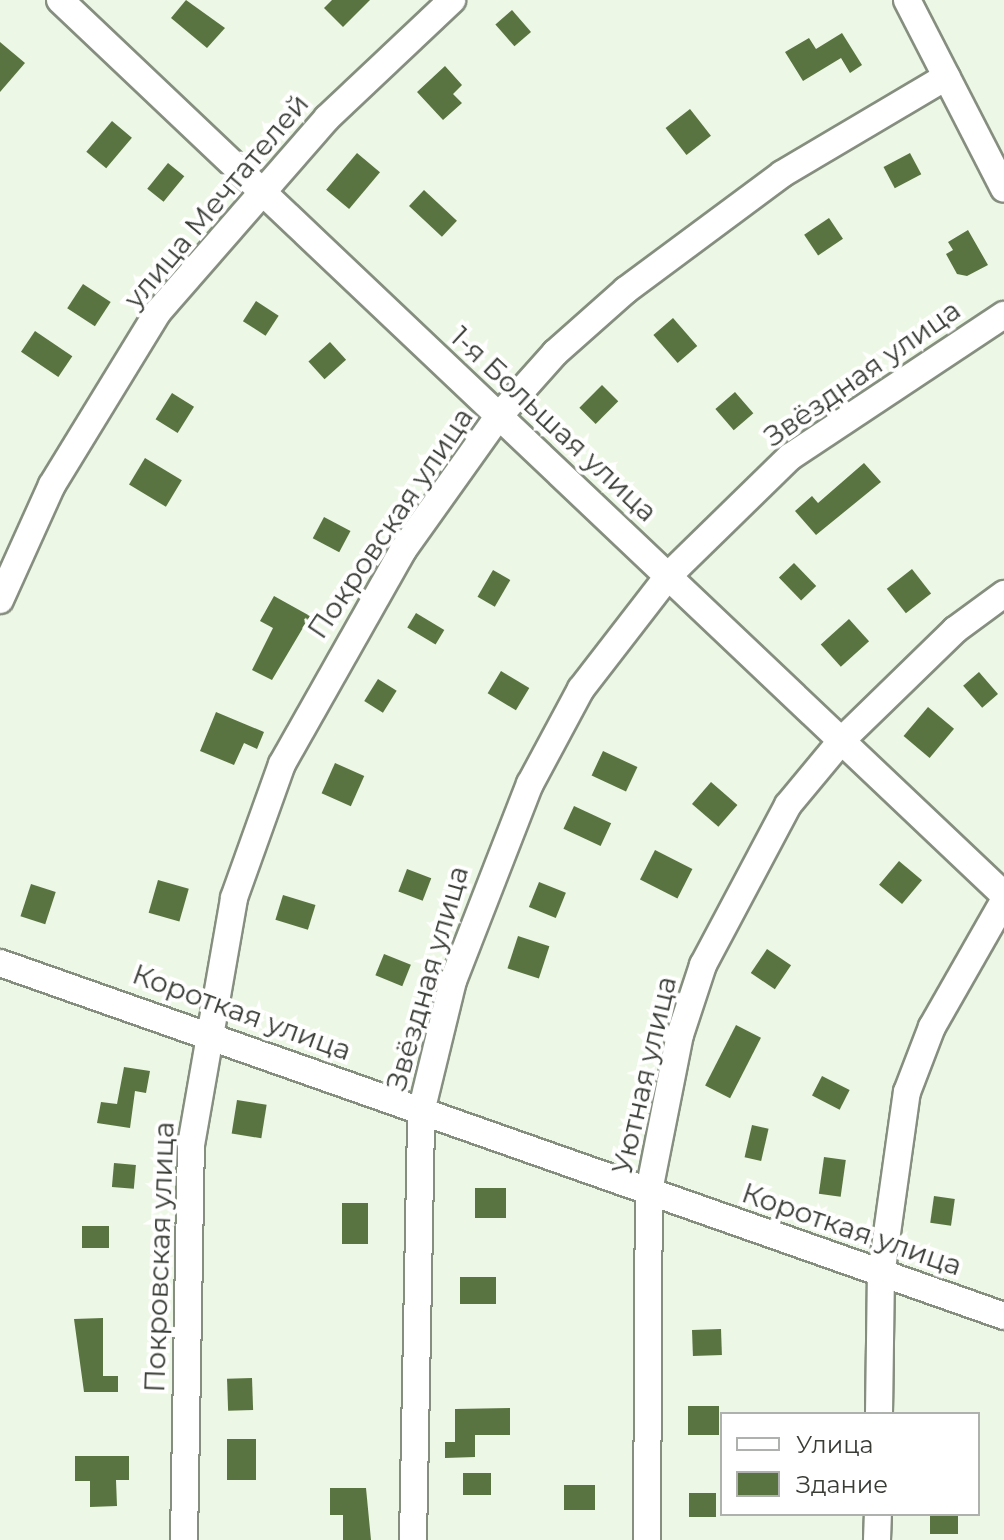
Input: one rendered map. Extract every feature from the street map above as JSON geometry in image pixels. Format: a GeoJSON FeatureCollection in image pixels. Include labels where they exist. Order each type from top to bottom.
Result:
{"type":"FeatureCollection","features":[{"type":"Feature","properties":{"kind":"street","name":"1-я Большая улица"},"geometry":{"type":"LineString","coordinates":[[60,0],[1004,895]]}},
{"type":"Feature","properties":{"kind":"street","name":"улица Мечтателей"},"geometry":{"type":"LineString","coordinates":[[0,600],[52,485],[158,312],[261,190],[452,0]]}},
{"type":"Feature","properties":{"kind":"street"},"geometry":{"type":"LineString","coordinates":[[907,0],[1004,189]]}},
{"type":"Feature","properties":{"kind":"street","name":"Покровская улица"},"geometry":{"type":"LineString","coordinates":[[184,1540],[191,1145],[208,1031],[234,898],[282,764],[396,562],[498,417],[626,290],[782,174],[946,77]]}},
{"type":"Feature","properties":{"kind":"street","name":"Звёздная улица"},"geometry":{"type":"LineString","coordinates":[[413,1540],[421,1112],[453,981],[530,784],[581,689],[669,575],[790,457],[1004,315]]}},
{"type":"Feature","properties":{"kind":"street","name":"Уютная улица"},"geometry":{"type":"LineString","coordinates":[[647,1540],[649,1191],[680,1035],[703,965],[788,805],[842,740],[955,630],[1004,594]]}},
{"type":"Feature","properties":{"kind":"street"},"geometry":{"type":"LineString","coordinates":[[879,1412],[881,1276],[907,1092],[932,1027],[1004,901]]}},
{"type":"Feature","properties":{"kind":"street","name":"Короткая улица"},"geometry":{"type":"LineString","coordinates":[[0,963],[208,1031],[421,1112],[881,1276],[1004,1316]]}},
{"type":"Feature","properties":{"kind":"street"},"geometry":{"type":"LineString","coordinates":[[877,1540],[878,1516]]}},
{"type":"Feature","properties":{"kind":"building"},"geometry":{"type":"Polygon","coordinates":[[[186,0],[225,28],[207,48],[171,18],[186,0]]]}},
{"type":"Feature","properties":{"kind":"building"},"geometry":{"type":"Polygon","coordinates":[[[332,0],[370,0],[343,27],[324,8],[332,0]]]}},
{"type":"Feature","properties":{"kind":"building"},"geometry":{"type":"Polygon","coordinates":[[[512,10],[531,32],[514,46],[495,24],[512,10]]]}},
{"type":"Feature","properties":{"kind":"building"},"geometry":{"type":"Polygon","coordinates":[[[842,33],[862,65],[850,73],[841,58],[803,81],[785,52],[809,38],[816,49],[842,33]]]}},
{"type":"Feature","properties":{"kind":"building"},"geometry":{"type":"Polygon","coordinates":[[[0,42],[25,63],[0,92],[0,42]]]}},
{"type":"Feature","properties":{"kind":"building"},"geometry":{"type":"Polygon","coordinates":[[[445,66],[462,85],[453,94],[462,103],[443,120],[417,92],[445,66]]]}},
{"type":"Feature","properties":{"kind":"building"},"geometry":{"type":"Polygon","coordinates":[[[690,109],[711,136],[687,155],[666,128],[690,109]]]}},
{"type":"Feature","properties":{"kind":"building"},"geometry":{"type":"Polygon","coordinates":[[[112,121],[132,138],[106,168],[86,152],[112,121]]]}},
{"type":"Feature","properties":{"kind":"building"},"geometry":{"type":"Polygon","coordinates":[[[357,153],[380,172],[349,209],[326,190],[357,153]]]}},
{"type":"Feature","properties":{"kind":"building"},"geometry":{"type":"Polygon","coordinates":[[[910,153],[921,174],[895,188],[884,167],[910,153]]]}},
{"type":"Feature","properties":{"kind":"building"},"geometry":{"type":"Polygon","coordinates":[[[168,163],[184,176],[164,202],[147,189],[168,163]]]}},
{"type":"Feature","properties":{"kind":"building"},"geometry":{"type":"Polygon","coordinates":[[[424,190],[457,221],[442,237],[409,206],[424,190]]]}},
{"type":"Feature","properties":{"kind":"building"},"geometry":{"type":"Polygon","coordinates":[[[829,218],[843,239],[818,256],[804,235],[829,218]]]}},
{"type":"Feature","properties":{"kind":"building"},"geometry":{"type":"Polygon","coordinates":[[[968,230],[988,265],[967,276],[957,274],[946,254],[953,250],[948,242],[968,230]]]}},
{"type":"Feature","properties":{"kind":"building"},"geometry":{"type":"Polygon","coordinates":[[[83,284],[111,302],[95,326],[67,308],[83,284]]]}},
{"type":"Feature","properties":{"kind":"building"},"geometry":{"type":"Polygon","coordinates":[[[256,301],[279,316],[266,336],[243,321],[256,301]]]}},
{"type":"Feature","properties":{"kind":"building"},"geometry":{"type":"Polygon","coordinates":[[[673,318],[697,346],[678,363],[653,335],[673,318]]]}},
{"type":"Feature","properties":{"kind":"building"},"geometry":{"type":"Polygon","coordinates":[[[35,331],[72,356],[58,377],[21,352],[35,331]]]}},
{"type":"Feature","properties":{"kind":"building"},"geometry":{"type":"Polygon","coordinates":[[[330,342],[346,360],[325,379],[308,361],[330,342]]]}},
{"type":"Feature","properties":{"kind":"building"},"geometry":{"type":"Polygon","coordinates":[[[602,385],[618,401],[596,424],[579,408],[602,385]]]}},
{"type":"Feature","properties":{"kind":"building"},"geometry":{"type":"Polygon","coordinates":[[[735,392],[753,413],[734,430],[715,409],[735,392]]]}},
{"type":"Feature","properties":{"kind":"building"},"geometry":{"type":"Polygon","coordinates":[[[172,393],[194,407],[178,433],[156,419],[172,393]]]}},
{"type":"Feature","properties":{"kind":"building"},"geometry":{"type":"Polygon","coordinates":[[[145,458],[182,480],[166,507],[129,485],[145,458]]]}},
{"type":"Feature","properties":{"kind":"building"},"geometry":{"type":"Polygon","coordinates":[[[864,463],[881,482],[816,535],[795,511],[812,496],[818,503],[864,463]]]}},
{"type":"Feature","properties":{"kind":"building"},"geometry":{"type":"Polygon","coordinates":[[[324,517],[350,531],[339,552],[313,538],[324,517]]]}},
{"type":"Feature","properties":{"kind":"building"},"geometry":{"type":"Polygon","coordinates":[[[794,563],[816,586],[801,601],[779,578],[794,563]]]}},
{"type":"Feature","properties":{"kind":"building"},"geometry":{"type":"Polygon","coordinates":[[[912,569],[931,593],[906,613],[887,589],[912,569]]]}},
{"type":"Feature","properties":{"kind":"building"},"geometry":{"type":"Polygon","coordinates":[[[493,570],[510,580],[495,607],[478,597],[493,570]]]}},
{"type":"Feature","properties":{"kind":"building"},"geometry":{"type":"Polygon","coordinates":[[[274,596],[310,616],[272,680],[252,670],[273,628],[260,621],[274,596]]]}},
{"type":"Feature","properties":{"kind":"building"},"geometry":{"type":"Polygon","coordinates":[[[416,613],[444,630],[436,645],[407,628],[416,613]]]}},
{"type":"Feature","properties":{"kind":"building"},"geometry":{"type":"Polygon","coordinates":[[[849,619],[869,641],[841,667],[821,644],[849,619]]]}},
{"type":"Feature","properties":{"kind":"building"},"geometry":{"type":"Polygon","coordinates":[[[501,671],[529,688],[516,710],[488,693],[501,671]]]}},
{"type":"Feature","properties":{"kind":"building"},"geometry":{"type":"Polygon","coordinates":[[[979,672],[998,694],[982,708],[963,686],[979,672]]]}},
{"type":"Feature","properties":{"kind":"building"},"geometry":{"type":"Polygon","coordinates":[[[378,679],[397,691],[383,713],[364,701],[378,679]]]}},
{"type":"Feature","properties":{"kind":"building"},"geometry":{"type":"Polygon","coordinates":[[[928,707],[954,729],[930,758],[904,736],[928,707]]]}},
{"type":"Feature","properties":{"kind":"building"},"geometry":{"type":"Polygon","coordinates":[[[216,712],[264,732],[257,749],[244,743],[234,765],[200,751],[216,712]]]}},
{"type":"Feature","properties":{"kind":"building"},"geometry":{"type":"Polygon","coordinates":[[[603,751],[637,767],[626,792],[592,775],[603,751]]]}},
{"type":"Feature","properties":{"kind":"building"},"geometry":{"type":"Polygon","coordinates":[[[335,763],[364,776],[351,806],[322,793],[335,763]]]}},
{"type":"Feature","properties":{"kind":"building"},"geometry":{"type":"Polygon","coordinates":[[[711,782],[737,805],[718,827],[692,804],[711,782]]]}},
{"type":"Feature","properties":{"kind":"building"},"geometry":{"type":"Polygon","coordinates":[[[574,806],[611,823],[601,846],[563,829],[574,806]]]}},
{"type":"Feature","properties":{"kind":"building"},"geometry":{"type":"Polygon","coordinates":[[[655,850],[692,869],[677,898],[640,879],[655,850]]]}},
{"type":"Feature","properties":{"kind":"building"},"geometry":{"type":"Polygon","coordinates":[[[899,861],[922,880],[902,904],[879,885],[899,861]]]}},
{"type":"Feature","properties":{"kind":"building"},"geometry":{"type":"Polygon","coordinates":[[[407,869],[431,878],[423,901],[398,891],[407,869]]]}},
{"type":"Feature","properties":{"kind":"building"},"geometry":{"type":"Polygon","coordinates":[[[158,880],[189,889],[179,922],[149,913],[158,880]]]}},
{"type":"Feature","properties":{"kind":"building"},"geometry":{"type":"Polygon","coordinates":[[[539,882],[566,893],[556,918],[529,907],[539,882]]]}},
{"type":"Feature","properties":{"kind":"building"},"geometry":{"type":"Polygon","coordinates":[[[31,884],[56,892],[45,924],[20,916],[31,884]]]}},
{"type":"Feature","properties":{"kind":"building"},"geometry":{"type":"Polygon","coordinates":[[[283,895],[316,905],[308,930],[275,920],[283,895]]]}},
{"type":"Feature","properties":{"kind":"building"},"geometry":{"type":"Polygon","coordinates":[[[518,936],[549,946],[539,979],[507,968],[518,936]]]}},
{"type":"Feature","properties":{"kind":"building"},"geometry":{"type":"Polygon","coordinates":[[[767,949],[791,965],[775,989],[751,973],[767,949]]]}},
{"type":"Feature","properties":{"kind":"building"},"geometry":{"type":"Polygon","coordinates":[[[384,954],[411,965],[402,986],[375,975],[384,954]]]}},
{"type":"Feature","properties":{"kind":"building"},"geometry":{"type":"Polygon","coordinates":[[[736,1025],[761,1038],[730,1098],[705,1086],[736,1025]]]}},
{"type":"Feature","properties":{"kind":"building"},"geometry":{"type":"Polygon","coordinates":[[[124,1067],[150,1071],[146,1093],[135,1091],[130,1128],[97,1123],[101,1102],[117,1104],[124,1067]]]}},
{"type":"Feature","properties":{"kind":"building"},"geometry":{"type":"Polygon","coordinates":[[[822,1076],[850,1090],[840,1110],[812,1096],[822,1076]]]}},
{"type":"Feature","properties":{"kind":"building"},"geometry":{"type":"Polygon","coordinates":[[[237,1100],[267,1105],[261,1138],[232,1134],[237,1100]]]}},
{"type":"Feature","properties":{"kind":"building"},"geometry":{"type":"Polygon","coordinates":[[[752,1125],[769,1129],[761,1161],[745,1157],[752,1125]]]}},
{"type":"Feature","properties":{"kind":"building"},"geometry":{"type":"Polygon","coordinates":[[[824,1157],[846,1160],[841,1197],[819,1194],[824,1157]]]}},
{"type":"Feature","properties":{"kind":"building"},"geometry":{"type":"Polygon","coordinates":[[[114,1163],[136,1165],[134,1189],[112,1187],[114,1163]]]}},
{"type":"Feature","properties":{"kind":"building"},"geometry":{"type":"Polygon","coordinates":[[[475,1188],[506,1188],[506,1218],[475,1218],[475,1188]]]}},
{"type":"Feature","properties":{"kind":"building"},"geometry":{"type":"Polygon","coordinates":[[[934,1196],[955,1199],[951,1226],[930,1223],[934,1196]]]}},
{"type":"Feature","properties":{"kind":"building"},"geometry":{"type":"Polygon","coordinates":[[[342,1203],[368,1203],[368,1244],[342,1244],[342,1203]]]}},
{"type":"Feature","properties":{"kind":"building"},"geometry":{"type":"Polygon","coordinates":[[[82,1226],[109,1226],[109,1248],[82,1248],[82,1226]]]}},
{"type":"Feature","properties":{"kind":"building"},"geometry":{"type":"Polygon","coordinates":[[[460,1277],[496,1277],[496,1304],[460,1304],[460,1277]]]}},
{"type":"Feature","properties":{"kind":"building"},"geometry":{"type":"Polygon","coordinates":[[[103,1318],[103,1376],[118,1376],[118,1392],[84,1392],[74,1319],[103,1318]]]}},
{"type":"Feature","properties":{"kind":"building"},"geometry":{"type":"Polygon","coordinates":[[[721,1329],[722,1355],[693,1356],[692,1330],[721,1329]]]}},
{"type":"Feature","properties":{"kind":"building"},"geometry":{"type":"Polygon","coordinates":[[[252,1378],[253,1410],[228,1411],[227,1379],[252,1378]]]}},
{"type":"Feature","properties":{"kind":"building"},"geometry":{"type":"Polygon","coordinates":[[[688,1406],[719,1406],[719,1435],[688,1435],[688,1406]]]}},
{"type":"Feature","properties":{"kind":"building"},"geometry":{"type":"Polygon","coordinates":[[[510,1408],[510,1435],[475,1435],[475,1457],[445,1458],[445,1442],[455,1442],[455,1409],[510,1408]]]}},
{"type":"Feature","properties":{"kind":"building"},"geometry":{"type":"Polygon","coordinates":[[[227,1439],[256,1439],[256,1480],[227,1480],[227,1439]]]}},
{"type":"Feature","properties":{"kind":"building"},"geometry":{"type":"Polygon","coordinates":[[[75,1456],[129,1456],[129,1480],[116,1480],[117,1506],[90,1507],[90,1481],[75,1481],[75,1456]]]}},
{"type":"Feature","properties":{"kind":"building"},"geometry":{"type":"Polygon","coordinates":[[[463,1473],[491,1473],[491,1495],[463,1495],[463,1473]]]}},
{"type":"Feature","properties":{"kind":"building"},"geometry":{"type":"Polygon","coordinates":[[[564,1485],[595,1485],[595,1510],[564,1510],[564,1485]]]}},
{"type":"Feature","properties":{"kind":"building"},"geometry":{"type":"Polygon","coordinates":[[[330,1488],[366,1488],[371,1540],[343,1540],[343,1515],[330,1515],[330,1488]]]}},
{"type":"Feature","properties":{"kind":"building"},"geometry":{"type":"Polygon","coordinates":[[[689,1493],[716,1493],[716,1517],[689,1517],[689,1493]]]}},
{"type":"Feature","properties":{"kind":"building"},"geometry":{"type":"Polygon","coordinates":[[[930,1516],[958,1516],[958,1534],[930,1534],[930,1516]]]}}]}
